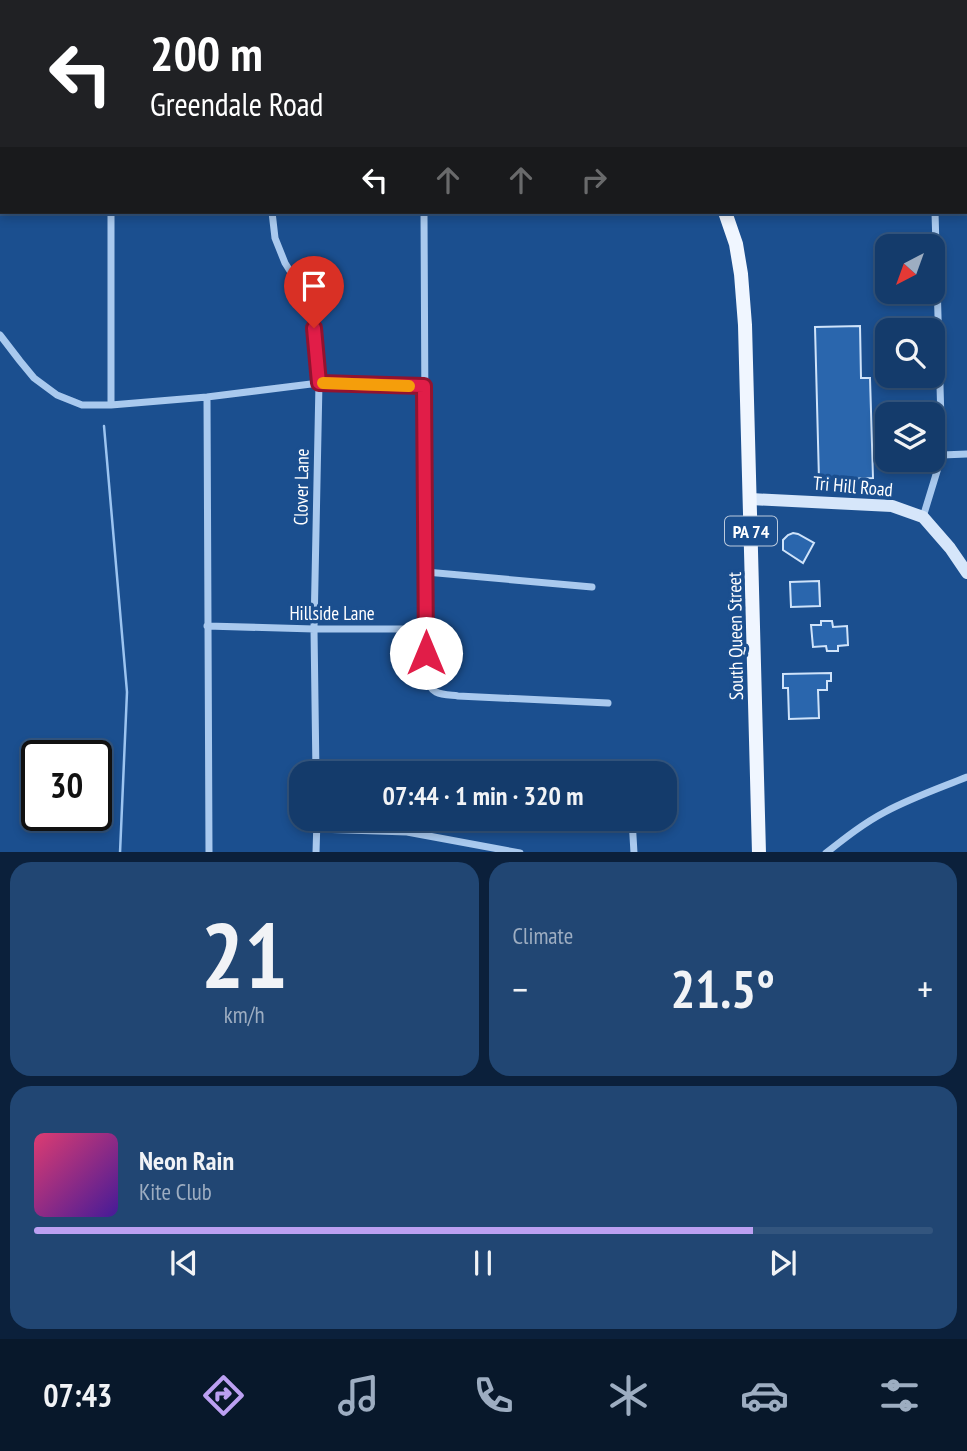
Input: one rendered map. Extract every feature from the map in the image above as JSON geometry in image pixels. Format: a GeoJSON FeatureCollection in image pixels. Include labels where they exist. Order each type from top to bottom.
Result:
{"type":"FeatureCollection","features":[{"type":"Feature","properties":{"kind":"main road","name":"South Queen Street"},"geometry":{"type":"LineString","coordinates":[[726,214],[736,244],[745,325],[759,852]]}},
{"type":"Feature","properties":{"kind":"street"},"geometry":{"type":"LineString","coordinates":[[111,214],[111,405]]}},
{"type":"Feature","properties":{"kind":"street","name":"Clover Lane"},"geometry":{"type":"LineString","coordinates":[[272,214],[275,238],[285,263],[312,306],[319,383],[314,629],[316,761]]}},
{"type":"Feature","properties":{"kind":"street"},"geometry":{"type":"LineString","coordinates":[[424,214],[426,678],[432,690],[438,694],[608,703]]}},
{"type":"Feature","properties":{"kind":"street"},"geometry":{"type":"LineString","coordinates":[[935,214],[940,402]]}},
{"type":"Feature","properties":{"kind":"street"},"geometry":{"type":"LineString","coordinates":[[0,335],[34,378],[57,395],[82,405],[206,397],[319,383],[424,386]]}},
{"type":"Feature","properties":{"kind":"street"},"geometry":{"type":"LineString","coordinates":[[206,397],[209,852]]}},
{"type":"Feature","properties":{"kind":"street"},"geometry":{"type":"LineString","coordinates":[[945,454],[967,454]]}},
{"type":"Feature","properties":{"kind":"street"},"geometry":{"type":"LineString","coordinates":[[937,472],[923,517],[967,573]]}},
{"type":"Feature","properties":{"kind":"street","name":"Tri Hill Road"},"geometry":{"type":"LineString","coordinates":[[751,499],[892,506],[923,517]]}},
{"type":"Feature","properties":{"kind":"street"},"geometry":{"type":"LineString","coordinates":[[426,572],[592,587]]}},
{"type":"Feature","properties":{"kind":"street","name":"Hillside Lane"},"geometry":{"type":"LineString","coordinates":[[208,626],[426,628]]}},
{"type":"Feature","properties":{"kind":"street"},"geometry":{"type":"LineString","coordinates":[[826,852],[884,813],[967,778]]}},
{"type":"Feature","properties":{"kind":"street"},"geometry":{"type":"LineString","coordinates":[[316,852],[317,831]]}},
{"type":"Feature","properties":{"kind":"street"},"geometry":{"type":"LineString","coordinates":[[377,831],[407,832],[520,852]]}},
{"type":"Feature","properties":{"kind":"street"},"geometry":{"type":"LineString","coordinates":[[633,831],[634,852]]}},
{"type":"Feature","properties":{"kind":"building"},"geometry":{"type":"Polygon","coordinates":[[[860,326],[861,378],[870,378],[873,478],[819,480],[815,327],[860,326]]]}},
{"type":"Feature","properties":{"kind":"building"},"geometry":{"type":"Polygon","coordinates":[[[793,533],[814,543],[803,563],[783,550],[783,540],[793,533]]]}},
{"type":"Feature","properties":{"kind":"building"},"geometry":{"type":"Polygon","coordinates":[[[819,581],[820,606],[791,607],[790,582],[819,581]]]}},
{"type":"Feature","properties":{"kind":"building"},"geometry":{"type":"Polygon","coordinates":[[[821,621],[832,621],[833,627],[847,626],[848,645],[838,646],[838,651],[827,651],[826,646],[813,647],[811,625],[821,625],[821,621]]]}},
{"type":"Feature","properties":{"kind":"building"},"geometry":{"type":"Polygon","coordinates":[[[831,673],[827,690],[818,690],[819,718],[789,719],[788,688],[783,688],[783,674],[831,673]]]}},
{"type":"Feature","properties":{"kind":"waterway"},"geometry":{"type":"LineString","coordinates":[[104,426],[127,692],[120,852]]}},
{"type":"Feature","properties":{"kind":"slow traffic"},"geometry":{"type":"LineString","coordinates":[[323,383],[409,386]]}},
{"type":"Feature","properties":{"kind":"route"},"geometry":{"type":"LineString","coordinates":[[314,328],[319,383],[424,386],[426,653]]}}]}
